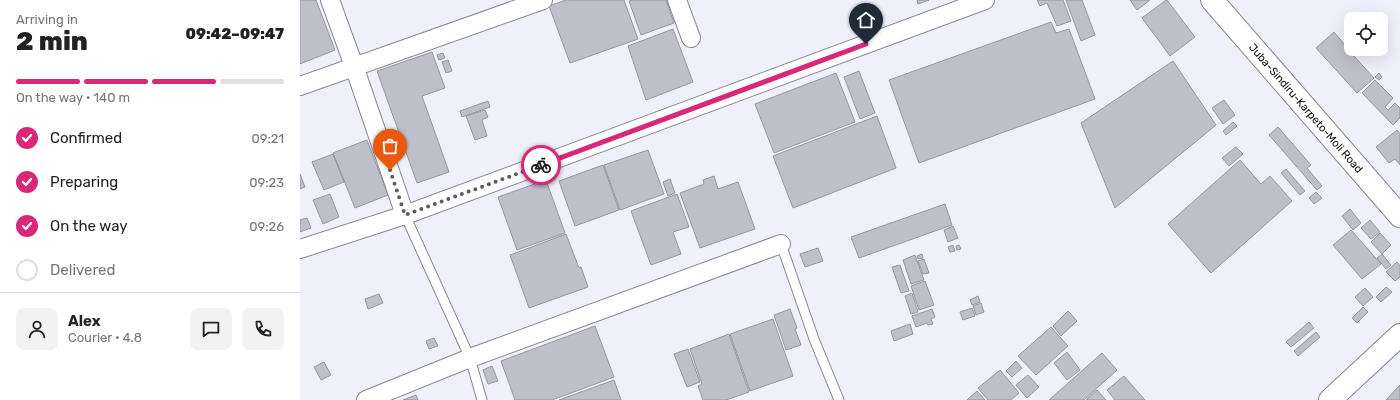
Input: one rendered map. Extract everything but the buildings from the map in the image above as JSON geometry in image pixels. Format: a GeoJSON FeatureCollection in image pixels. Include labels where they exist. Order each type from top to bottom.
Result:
{"type":"FeatureCollection","features":[{"type":"Feature","properties":{"kind":"main road","name":"Juba-Sindiru-Karpeto-Moli Road"},"geometry":{"type":"LineString","coordinates":[[1212,0],[1400,216]]}},
{"type":"Feature","properties":{"kind":"main road"},"geometry":{"type":"LineString","coordinates":[[1330,400],[1400,335]]}},
{"type":"Feature","properties":{"kind":"street"},"geometry":{"type":"LineString","coordinates":[[330,0],[405,215]]}},
{"type":"Feature","properties":{"kind":"street"},"geometry":{"type":"LineString","coordinates":[[300,86],[543,0]]}},
{"type":"Feature","properties":{"kind":"street"},"geometry":{"type":"LineString","coordinates":[[678,0],[691,38]]}},
{"type":"Feature","properties":{"kind":"street"},"geometry":{"type":"LineString","coordinates":[[300,249],[405,215],[985,0]]}},
{"type":"Feature","properties":{"kind":"street"},"geometry":{"type":"LineString","coordinates":[[366,400],[470,358],[781,244]]}},
{"type":"Feature","properties":{"kind":"lane"},"geometry":{"type":"LineString","coordinates":[[405,215],[470,358],[482,400]]}},
{"type":"Feature","properties":{"kind":"lane"},"geometry":{"type":"LineString","coordinates":[[781,244],[814,339],[839,400]]}},
{"type":"Feature","properties":{"kind":"way so far"},"geometry":{"type":"LineString","coordinates":[[390,170],[405,215],[541,165]]}},
{"type":"Feature","properties":{"kind":"route"},"geometry":{"type":"LineString","coordinates":[[541,165],[866,44]]}}]}
